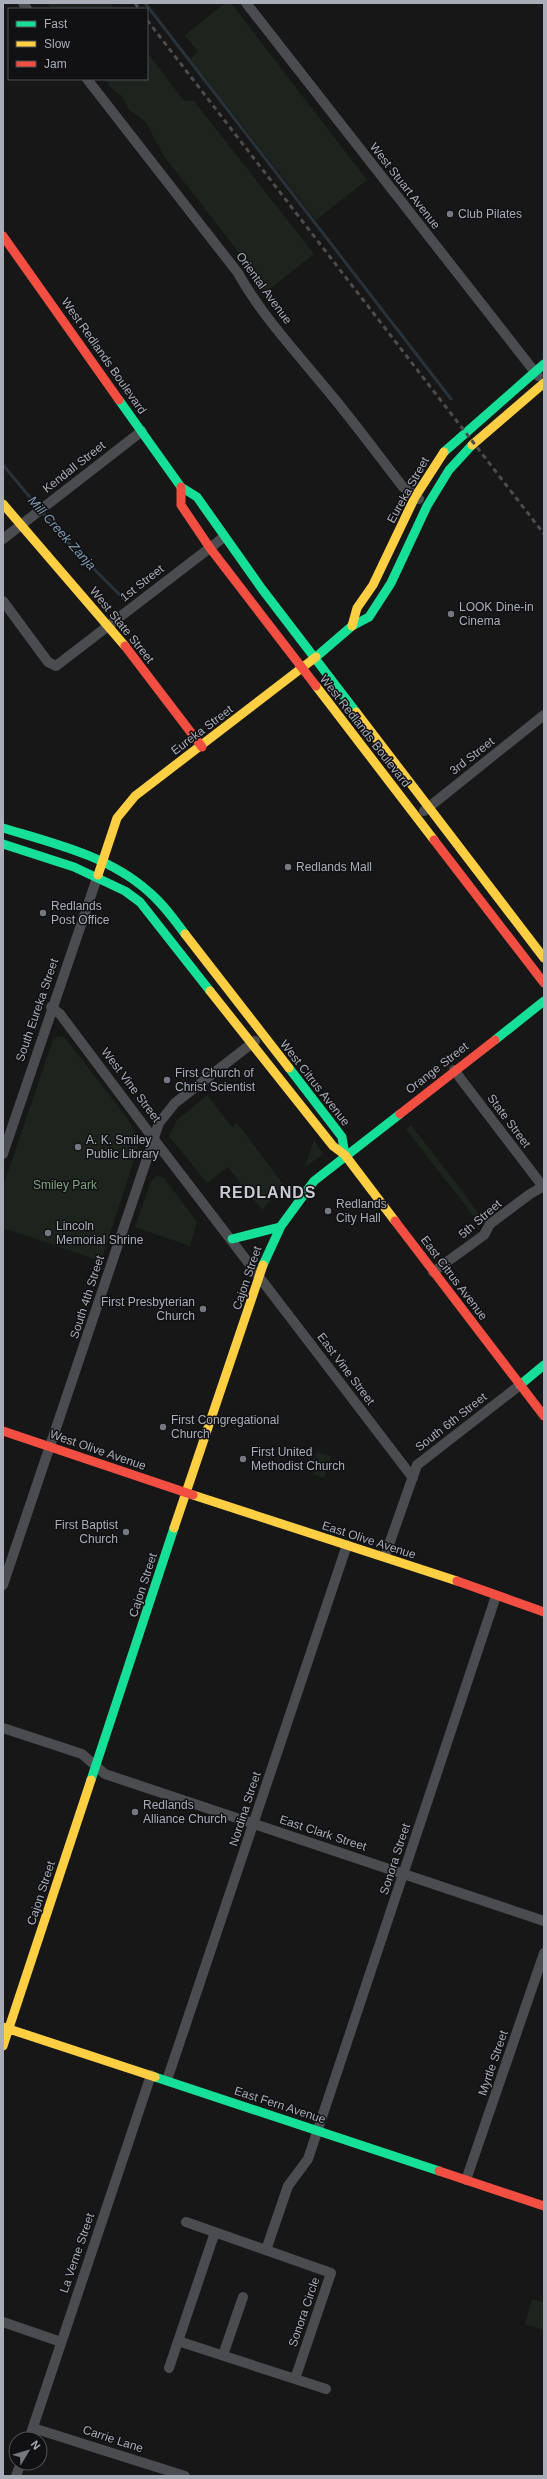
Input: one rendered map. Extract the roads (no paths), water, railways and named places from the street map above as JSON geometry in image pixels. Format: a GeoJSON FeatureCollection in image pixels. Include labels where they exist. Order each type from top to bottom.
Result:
{"type":"FeatureCollection","features":[{"type":"Feature","properties":{"kind":"street","name":"West Stuart Avenue"},"geometry":{"type":"LineString","coordinates":[[246,3],[544,383]]}},
{"type":"Feature","properties":{"kind":"street","name":"Oriental Avenue"},"geometry":{"type":"LineString","coordinates":[[88,80],[238,273],[250,294],[305,365],[328,390],[403,487],[427,506]]}},
{"type":"Feature","properties":{"kind":"street","name":"West Redlands Boulevard"},"geometry":{"type":"LineString","coordinates":[[4,236],[181,487],[197,497],[224,537],[315,658],[544,958]]}},
{"type":"Feature","properties":{"kind":"street","name":"Eureka Street"},"geometry":{"type":"LineString","coordinates":[[352,626],[357,608],[373,585],[416,497],[443,453],[544,364]]}},
{"type":"Feature","properties":{"kind":"street","name":"Eureka Street"},"geometry":{"type":"LineString","coordinates":[[98,875],[113,828],[124,809],[140,792],[302,669],[352,626],[369,617],[384,596],[427,506],[449,470],[465,451],[507,417],[544,383]]}},
{"type":"Feature","properties":{"kind":"street","name":"Kendall Street"},"geometry":{"type":"LineString","coordinates":[[3,539],[142,432]]}},
{"type":"Feature","properties":{"kind":"street","name":"West Redlands Boulevard"},"geometry":{"type":"LineString","coordinates":[[181,487],[181,505],[210,548],[544,983]]}},
{"type":"Feature","properties":{"kind":"street","name":"West State Street"},"geometry":{"type":"LineString","coordinates":[[3,504],[20,526],[109,625],[202,746]]}},
{"type":"Feature","properties":{"kind":"street","name":"1st Street"},"geometry":{"type":"LineString","coordinates":[[3,601],[48,662],[58,666],[224,537]]}},
{"type":"Feature","properties":{"kind":"street","name":"3rd Street"},"geometry":{"type":"LineString","coordinates":[[416,817],[544,715]]}},
{"type":"Feature","properties":{"kind":"street","name":"West Citrus Avenue"},"geometry":{"type":"LineString","coordinates":[[3,828],[102,860],[131,876],[158,899],[342,1137],[345,1155]]}},
{"type":"Feature","properties":{"kind":"street","name":"West Citrus Avenue"},"geometry":{"type":"LineString","coordinates":[[3,844],[98,875],[126,890],[153,916],[333,1146],[345,1155]]}},
{"type":"Feature","properties":{"kind":"street","name":"South Eureka Street"},"geometry":{"type":"LineString","coordinates":[[3,1154],[51,1007],[98,875]]}},
{"type":"Feature","properties":{"kind":"street","name":"Orange Street"},"geometry":{"type":"LineString","coordinates":[[345,1155],[544,1001]]}},
{"type":"Feature","properties":{"kind":"street","name":"West Vine Street"},"geometry":{"type":"LineString","coordinates":[[51,1007],[60,1014],[153,1138],[260,1275]]}},
{"type":"Feature","properties":{"kind":"street","name":"South 4th Street"},"geometry":{"type":"LineString","coordinates":[[3,1585],[159,1123],[175,1103],[263,1035]]}},
{"type":"Feature","properties":{"kind":"street","name":"State Street"},"geometry":{"type":"LineString","coordinates":[[454,1070],[544,1187]]}},
{"type":"Feature","properties":{"kind":"street","name":"Cajon Street"},"geometry":{"type":"LineString","coordinates":[[3,2046],[6,2028],[96,1766],[186,1492],[260,1275],[280,1227],[299,1198],[314,1181],[345,1155]]}},
{"type":"Feature","properties":{"kind":"street","name":"East Citrus Avenue"},"geometry":{"type":"LineString","coordinates":[[345,1155],[544,1416]]}},
{"type":"Feature","properties":{"kind":"street","name":"5th Street"},"geometry":{"type":"LineString","coordinates":[[433,1272],[484,1235],[490,1224],[530,1194],[544,1187]]}},
{"type":"Feature","properties":{"kind":"street"},"geometry":{"type":"LineString","coordinates":[[232,1240],[280,1227]]}},
{"type":"Feature","properties":{"kind":"street","name":"East Vine Street"},"geometry":{"type":"LineString","coordinates":[[260,1275],[413,1478]]}},
{"type":"Feature","properties":{"kind":"street"},"geometry":{"type":"LineString","coordinates":[[520,1384],[544,1365]]}},
{"type":"Feature","properties":{"kind":"street","name":"South 6th Street"},"geometry":{"type":"LineString","coordinates":[[385,1556],[419,1462],[520,1384]]}},
{"type":"Feature","properties":{"kind":"street","name":"West Olive Avenue"},"geometry":{"type":"LineString","coordinates":[[3,1431],[186,1492]]}},
{"type":"Feature","properties":{"kind":"street","name":"East Olive Avenue"},"geometry":{"type":"LineString","coordinates":[[186,1492],[385,1556],[544,1612]]}},
{"type":"Feature","properties":{"kind":"street","name":"Nordina Street"},"geometry":{"type":"LineString","coordinates":[[167,2080],[347,1545]]}},
{"type":"Feature","properties":{"kind":"street","name":"Sonora Street"},"geometry":{"type":"LineString","coordinates":[[318,2130],[496,1596]]}},
{"type":"Feature","properties":{"kind":"street","name":"East Clark Street"},"geometry":{"type":"LineString","coordinates":[[3,1728],[82,1754],[105,1774],[544,1920]]}},
{"type":"Feature","properties":{"kind":"street","name":"Myrtle Street"},"geometry":{"type":"LineString","coordinates":[[466,2180],[544,1953]]}},
{"type":"Feature","properties":{"kind":"street","name":"East Fern Avenue"},"geometry":{"type":"LineString","coordinates":[[6,2028],[167,2080],[544,2206]]}},
{"type":"Feature","properties":{"kind":"street","name":"La Verne Street"},"geometry":{"type":"LineString","coordinates":[[32,2431],[150,2075]]}},
{"type":"Feature","properties":{"kind":"street"},"geometry":{"type":"LineString","coordinates":[[266,2250],[288,2186],[305,2166],[318,2130]]}},
{"type":"Feature","properties":{"kind":"street","name":"Sonora Circle"},"geometry":{"type":"LineString","coordinates":[[186,2222],[331,2273],[295,2379]]}},
{"type":"Feature","properties":{"kind":"street"},"geometry":{"type":"LineString","coordinates":[[169,2368],[214,2232]]}},
{"type":"Feature","properties":{"kind":"street"},"geometry":{"type":"LineString","coordinates":[[223,2355],[243,2297]]}},
{"type":"Feature","properties":{"kind":"street"},"geometry":{"type":"LineString","coordinates":[[3,2322],[61,2342]]}},
{"type":"Feature","properties":{"kind":"street"},"geometry":{"type":"LineString","coordinates":[[178,2341],[326,2389]]}},
{"type":"Feature","properties":{"kind":"street","name":"Carrie Lane"},"geometry":{"type":"LineString","coordinates":[[33,2428],[185,2476]]}},
{"type":"Feature","properties":{"kind":"waterway"},"geometry":{"type":"LineString","coordinates":[[145,3],[451,399]]}},
{"type":"Feature","properties":{"kind":"waterway","name":"Mill Creek Zanja"},"geometry":{"type":"LineString","coordinates":[[3,465],[70,545],[124,599]]}},
{"type":"Feature","properties":{"kind":"railway"},"geometry":{"type":"LineString","coordinates":[[135,3],[138,8]]}},
{"type":"Feature","properties":{"kind":"railway"},"geometry":{"type":"LineString","coordinates":[[148,21],[544,534]]}},
{"type":"Feature","properties":{"kind":"place","name":"Club Pilates"},"geometry":{"type":"Point","coordinates":[450,214]}},
{"type":"Feature","properties":{"kind":"place","name":"LOOK Dine-in Cinema"},"geometry":{"type":"Point","coordinates":[451,614]}},
{"type":"Feature","properties":{"kind":"place","name":"Redlands Mall"},"geometry":{"type":"Point","coordinates":[288,867]}},
{"type":"Feature","properties":{"kind":"place","name":"Redlands Post Office"},"geometry":{"type":"Point","coordinates":[43,913]}},
{"type":"Feature","properties":{"kind":"place","name":"First Church of Christ Scientist"},"geometry":{"type":"Point","coordinates":[167,1080]}},
{"type":"Feature","properties":{"kind":"place","name":"A. K. Smiley Public Library"},"geometry":{"type":"Point","coordinates":[78,1147]}},
{"type":"Feature","properties":{"kind":"place","name":"Redlands City Hall"},"geometry":{"type":"Point","coordinates":[328,1211]}},
{"type":"Feature","properties":{"kind":"place","name":"Lincoln Memorial Shrine"},"geometry":{"type":"Point","coordinates":[48,1233]}},
{"type":"Feature","properties":{"kind":"place","name":"First Presbyterian Church"},"geometry":{"type":"Point","coordinates":[203,1309]}},
{"type":"Feature","properties":{"kind":"place","name":"First Congregational Church"},"geometry":{"type":"Point","coordinates":[163,1427]}},
{"type":"Feature","properties":{"kind":"place","name":"First United Methodist Church"},"geometry":{"type":"Point","coordinates":[243,1459]}},
{"type":"Feature","properties":{"kind":"place","name":"First Baptist Church"},"geometry":{"type":"Point","coordinates":[126,1532]}},
{"type":"Feature","properties":{"kind":"place","name":"Redlands Alliance Church"},"geometry":{"type":"Point","coordinates":[135,1812]}},
{"type":"Feature","properties":{"kind":"district","name":"REDLANDS"},"geometry":{"type":"Point","coordinates":[268,1192]}},
{"type":"Feature","properties":{"kind":"park label","name":"Smiley Park"},"geometry":{"type":"Point","coordinates":[65,1185]}}]}
